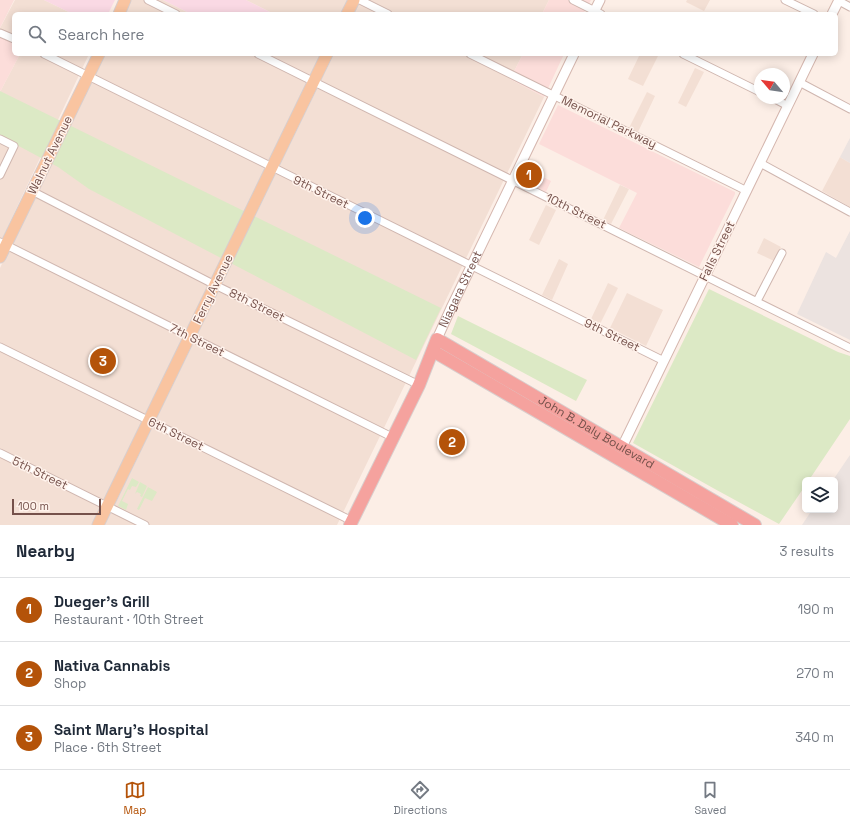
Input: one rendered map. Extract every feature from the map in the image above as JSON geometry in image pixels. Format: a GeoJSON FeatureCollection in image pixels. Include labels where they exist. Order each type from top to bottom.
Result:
{"type":"FeatureCollection","features":[{"type":"Feature","properties":{"kind":"highway","name":"Niagara Street"},"geometry":{"type":"LineString","coordinates":[[351,523],[394,438],[419,385],[435,345]]}},
{"type":"Feature","properties":{"kind":"highway","name":"John B. Daly Boulevard"},"geometry":{"type":"LineString","coordinates":[[435,345],[622,448],[756,525]]}},
{"type":"Feature","properties":{"kind":"highway","name":"John B. Daly Boulevard"},"geometry":{"type":"LineString","coordinates":[[435,345],[732,525]]}},
{"type":"Feature","properties":{"kind":"main road"},"geometry":{"type":"LineString","coordinates":[[119,12],[125,0]]}},
{"type":"Feature","properties":{"kind":"main road"},"geometry":{"type":"LineString","coordinates":[[348,12],[354,0]]}},
{"type":"Feature","properties":{"kind":"main road","name":"Walnut Avenue"},"geometry":{"type":"LineString","coordinates":[[0,257],[3,244],[32,191],[98,56]]}},
{"type":"Feature","properties":{"kind":"main road","name":"Ferry Avenue"},"geometry":{"type":"LineString","coordinates":[[98,525],[326,56]]}},
{"type":"Feature","properties":{"kind":"street"},"geometry":{"type":"LineString","coordinates":[[148,0],[172,12]]}},
{"type":"Feature","properties":{"kind":"street"},"geometry":{"type":"LineString","coordinates":[[360,0],[384,12]]}},
{"type":"Feature","properties":{"kind":"street"},"geometry":{"type":"LineString","coordinates":[[573,0],[594,12]]}},
{"type":"Feature","properties":{"kind":"street"},"geometry":{"type":"LineString","coordinates":[[596,12],[600,0]]}},
{"type":"Feature","properties":{"kind":"street"},"geometry":{"type":"LineString","coordinates":[[786,0],[810,12]]}},
{"type":"Feature","properties":{"kind":"street"},"geometry":{"type":"LineString","coordinates":[[833,12],[839,0],[850,7]]}},
{"type":"Feature","properties":{"kind":"street"},"geometry":{"type":"LineString","coordinates":[[0,32],[12,38]]}},
{"type":"Feature","properties":{"kind":"street","name":"9th Street"},"geometry":{"type":"LineString","coordinates":[[48,56],[664,361]]}},
{"type":"Feature","properties":{"kind":"street","name":"10th Street"},"geometry":{"type":"LineString","coordinates":[[262,56],[850,348]]}},
{"type":"Feature","properties":{"kind":"street","name":"Memorial Parkway"},"geometry":{"type":"LineString","coordinates":[[474,56],[747,191]]}},
{"type":"Feature","properties":{"kind":"street","name":"Niagara Street"},"geometry":{"type":"LineString","coordinates":[[435,345],[471,266],[573,56]]}},
{"type":"Feature","properties":{"kind":"street"},"geometry":{"type":"LineString","coordinates":[[687,56],[754,89]]}},
{"type":"Feature","properties":{"kind":"street","name":"Falls Street"},"geometry":{"type":"LineString","coordinates":[[622,448],[812,56]]}},
{"type":"Feature","properties":{"kind":"street"},"geometry":{"type":"LineString","coordinates":[[800,82],[850,109]]}},
{"type":"Feature","properties":{"kind":"street"},"geometry":{"type":"LineString","coordinates":[[784,104],[788,106]]}},
{"type":"Feature","properties":{"kind":"street"},"geometry":{"type":"LineString","coordinates":[[0,138],[14,146],[0,175]]}},
{"type":"Feature","properties":{"kind":"street"},"geometry":{"type":"LineString","coordinates":[[760,163],[850,212]]}},
{"type":"Feature","properties":{"kind":"street","name":"8th Street"},"geometry":{"type":"LineString","coordinates":[[32,191],[419,385]]}},
{"type":"Feature","properties":{"kind":"street","name":"7th Street"},"geometry":{"type":"LineString","coordinates":[[3,244],[394,438]]}},
{"type":"Feature","properties":{"kind":"street"},"geometry":{"type":"LineString","coordinates":[[757,302],[782,253]]}},
{"type":"Feature","properties":{"kind":"street","name":"6th Street"},"geometry":{"type":"LineString","coordinates":[[0,347],[351,523]]}},
{"type":"Feature","properties":{"kind":"street","name":"5th Street"},"geometry":{"type":"LineString","coordinates":[[0,453],[145,525]]}},
{"type":"Feature","properties":{"kind":"shaded area"},"geometry":{"type":"Polygon","coordinates":[[[0,0],[14,0],[0,28],[0,0]]]}},
{"type":"Feature","properties":{"kind":"shaded area"},"geometry":{"type":"Polygon","coordinates":[[[15,0],[44,0],[69,12],[12,12],[12,36],[0,30],[15,0]]]}},
{"type":"Feature","properties":{"kind":"shaded area"},"geometry":{"type":"Polygon","coordinates":[[[44,0],[115,0],[109,12],[69,12],[44,0]]]}},
{"type":"Feature","properties":{"kind":"shaded area"},"geometry":{"type":"Polygon","coordinates":[[[129,0],[163,0],[187,12],[123,12],[129,0]]]}},
{"type":"Feature","properties":{"kind":"shaded area"},"geometry":{"type":"Polygon","coordinates":[[[163,0],[246,0],[270,12],[187,12],[163,0]]]}},
{"type":"Feature","properties":{"kind":"shaded area"},"geometry":{"type":"Polygon","coordinates":[[[246,0],[348,0],[342,12],[270,12],[246,0]]]}},
{"type":"Feature","properties":{"kind":"shaded area"},"geometry":{"type":"Polygon","coordinates":[[[360,0],[549,0],[543,12],[354,12],[360,0]]]}},
{"type":"Feature","properties":{"kind":"shaded area"},"geometry":{"type":"Polygon","coordinates":[[[549,0],[591,0],[584,12],[543,12],[549,0]]]}},
{"type":"Feature","properties":{"kind":"shaded area"},"geometry":{"type":"Polygon","coordinates":[[[687,0],[710,0],[704,11],[686,2],[687,0]]]}},
{"type":"Feature","properties":{"kind":"shaded area"},"geometry":{"type":"Polygon","coordinates":[[[0,30],[12,36],[12,56],[19,56],[0,92],[0,30]]]}},
{"type":"Feature","properties":{"kind":"shaded area"},"geometry":{"type":"Polygon","coordinates":[[[19,56],[88,56],[0,243],[0,92],[19,56]]]}},
{"type":"Feature","properties":{"kind":"shaded area"},"geometry":{"type":"Polygon","coordinates":[[[102,56],[321,56],[92,525],[0,525],[0,268],[102,56]]]}},
{"type":"Feature","properties":{"kind":"shaded area"},"geometry":{"type":"Polygon","coordinates":[[[333,56],[522,56],[510,79],[544,97],[337,525],[105,525],[333,56]]]}},
{"type":"Feature","properties":{"kind":"shaded area"},"geometry":{"type":"Polygon","coordinates":[[[522,56],[563,56],[544,97],[510,79],[522,56]]]}},
{"type":"Feature","properties":{"kind":"shaded area"},"geometry":{"type":"Polygon","coordinates":[[[639,56],[658,56],[643,86],[628,79],[639,56]]]}},
{"type":"Feature","properties":{"kind":"shaded area"},"geometry":{"type":"Polygon","coordinates":[[[695,68],[704,72],[686,107],[678,103],[695,68]]]}},
{"type":"Feature","properties":{"kind":"shaded area"},"geometry":{"type":"Polygon","coordinates":[[[647,92],[655,96],[638,132],[629,128],[647,92]]]}},
{"type":"Feature","properties":{"kind":"shaded area"},"geometry":{"type":"Polygon","coordinates":[[[558,105],[735,192],[699,267],[619,228],[637,193],[539,144],[558,105]]]}},
{"type":"Feature","properties":{"kind":"shaded area"},"geometry":{"type":"Polygon","coordinates":[[[850,138],[850,163],[840,157],[850,138]]]}},
{"type":"Feature","properties":{"kind":"shaded area"},"geometry":{"type":"Polygon","coordinates":[[[840,157],[850,163],[850,207],[822,191],[840,157]]]}},
{"type":"Feature","properties":{"kind":"shaded area"},"geometry":{"type":"Polygon","coordinates":[[[527,169],[551,181],[546,192],[525,182],[523,176],[527,169]]]}},
{"type":"Feature","properties":{"kind":"shaded area"},"geometry":{"type":"Polygon","coordinates":[[[620,185],[629,189],[611,224],[603,220],[620,185]]]}},
{"type":"Feature","properties":{"kind":"shaded area"},"geometry":{"type":"Polygon","coordinates":[[[546,205],[556,210],[539,245],[529,240],[546,205]]]}},
{"type":"Feature","properties":{"kind":"shaded area"},"geometry":{"type":"Polygon","coordinates":[[[850,231],[850,340],[797,314],[826,252],[836,258],[850,231]]]}},
{"type":"Feature","properties":{"kind":"shaded area"},"geometry":{"type":"Polygon","coordinates":[[[764,238],[781,247],[774,261],[757,253],[764,238]]]}},
{"type":"Feature","properties":{"kind":"shaded area"},"geometry":{"type":"Polygon","coordinates":[[[559,259],[568,264],[552,300],[542,295],[559,259]]]}},
{"type":"Feature","properties":{"kind":"shaded area"},"geometry":{"type":"Polygon","coordinates":[[[608,283],[618,288],[600,324],[591,319],[608,283]]]}},
{"type":"Feature","properties":{"kind":"shaded area"},"geometry":{"type":"Polygon","coordinates":[[[627,293],[663,310],[646,346],[610,328],[627,293]]]}},
{"type":"Feature","properties":{"kind":"shaded area"},"geometry":{"type":"Polygon","coordinates":[[[850,455],[850,525],[802,525],[810,513],[838,513],[838,477],[835,477],[850,455]]]}},
{"type":"Feature","properties":{"kind":"green space"},"geometry":{"type":"Polygon","coordinates":[[[0,91],[441,308],[416,360],[89,189],[58,167],[0,136],[0,91]]]}},
{"type":"Feature","properties":{"kind":"green space"},"geometry":{"type":"Polygon","coordinates":[[[709,289],[838,352],[850,356],[850,419],[811,477],[802,477],[802,490],[779,524],[633,443],[709,289]]]}},
{"type":"Feature","properties":{"kind":"green space"},"geometry":{"type":"Polygon","coordinates":[[[458,316],[587,380],[576,401],[451,334],[458,316]]]}},
{"type":"Feature","properties":{"kind":"green space"},"geometry":{"type":"Polygon","coordinates":[[[132,478],[139,482],[136,487],[132,486],[130,490],[128,489],[122,501],[128,504],[126,510],[118,506],[132,478]]]}},
{"type":"Feature","properties":{"kind":"green space"},"geometry":{"type":"Polygon","coordinates":[[[140,482],[147,486],[142,497],[140,496],[141,494],[137,492],[135,494],[140,482]]]}},
{"type":"Feature","properties":{"kind":"green space"},"geometry":{"type":"Polygon","coordinates":[[[148,487],[157,492],[152,501],[145,498],[139,510],[137,509],[148,487]]]}},
{"type":"Feature","properties":{"kind":"place","name":"Dueger's Grill"},"geometry":{"type":"Point","coordinates":[529,175]}},
{"type":"Feature","properties":{"kind":"place","name":"Saint Mary's Hospital"},"geometry":{"type":"Point","coordinates":[103,361]}},
{"type":"Feature","properties":{"kind":"place","name":"Nativa Cannabis"},"geometry":{"type":"Point","coordinates":[452,442]}}]}
